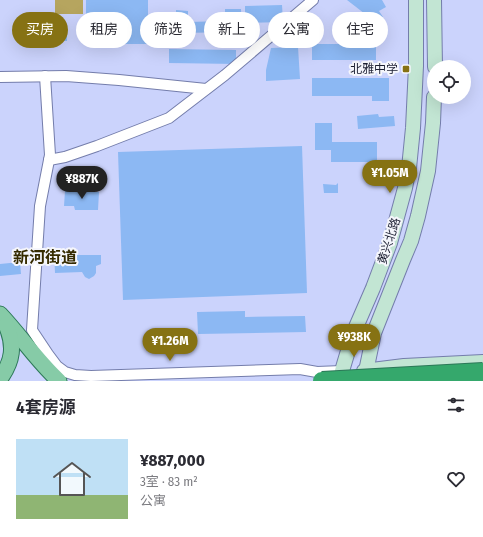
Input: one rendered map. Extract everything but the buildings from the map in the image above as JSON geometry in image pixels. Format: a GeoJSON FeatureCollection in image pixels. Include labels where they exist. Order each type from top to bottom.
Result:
{"type":"FeatureCollection","features":[{"type":"Feature","properties":{"kind":"highway"},"geometry":{"type":"LineString","coordinates":[[322,381],[483,372]]}},
{"type":"Feature","properties":{"kind":"main road","name":"黄兴北路"},"geometry":{"type":"LineString","coordinates":[[342,376],[353,334],[373,288],[390,243],[409,168],[414,128],[416,0]]}},
{"type":"Feature","properties":{"kind":"main road"},"geometry":{"type":"LineString","coordinates":[[434,0],[435,60]]}},
{"type":"Feature","properties":{"kind":"main road","name":"黄兴北路"},"geometry":{"type":"LineString","coordinates":[[364,376],[374,333],[404,260],[418,216],[429,165],[434,104]]}},
{"type":"Feature","properties":{"kind":"main road"},"geometry":{"type":"LineString","coordinates":[[0,379],[11,358],[12,343],[10,334],[1,314]]}},
{"type":"Feature","properties":{"kind":"main road"},"geometry":{"type":"LineString","coordinates":[[1,314],[59,381]]}},
{"type":"Feature","properties":{"kind":"main road"},"geometry":{"type":"LineString","coordinates":[[342,376],[364,376],[404,366],[483,362]]}},
{"type":"Feature","properties":{"kind":"street"},"geometry":{"type":"LineString","coordinates":[[49,160],[65,157],[97,146],[169,118],[225,75],[313,0]]}},
{"type":"Feature","properties":{"kind":"street"},"geometry":{"type":"LineString","coordinates":[[45,76],[50,155],[40,206],[32,330],[57,366],[65,372],[91,376],[300,369],[342,376]]}},
{"type":"Feature","properties":{"kind":"street"},"geometry":{"type":"LineString","coordinates":[[0,77],[66,76],[206,89]]}},
{"type":"Feature","properties":{"kind":"shaded area"},"geometry":{"type":"Polygon","coordinates":[[[55,0],[83,0],[83,12],[68,14],[68,12],[55,12],[55,0]]]}},
{"type":"Feature","properties":{"kind":"place","name":"北雅中学"},"geometry":{"type":"Point","coordinates":[406,69]}},
{"type":"Feature","properties":{"kind":"district","name":"新河街道"},"geometry":{"type":"Point","coordinates":[45,257]}}]}
